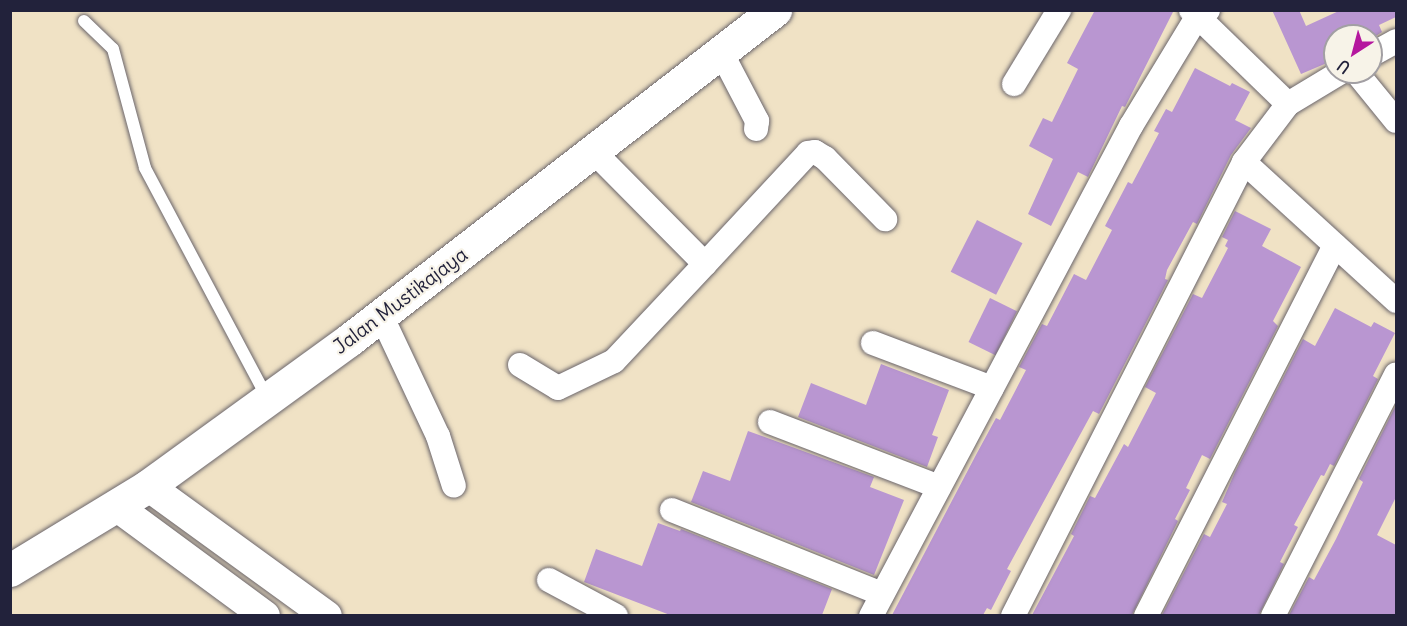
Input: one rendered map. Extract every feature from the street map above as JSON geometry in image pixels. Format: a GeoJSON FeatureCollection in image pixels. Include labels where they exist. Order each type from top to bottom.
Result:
{"type":"FeatureCollection","features":[{"type":"Feature","properties":{"kind":"main road","name":"Jalan Mustikajaya"},"geometry":{"type":"LineString","coordinates":[[10,570],[148,486],[381,315],[775,10]]}},
{"type":"Feature","properties":{"kind":"street"},"geometry":{"type":"LineString","coordinates":[[1014,84],[1059,10]]}},
{"type":"Feature","properties":{"kind":"street"},"geometry":{"type":"LineString","coordinates":[[871,615],[1131,126],[1199,13],[1288,104]]}},
{"type":"Feature","properties":{"kind":"street"},"geometry":{"type":"LineString","coordinates":[[721,52],[757,121],[756,129]]}},
{"type":"Feature","properties":{"kind":"street"},"geometry":{"type":"LineString","coordinates":[[1013,615],[1244,162],[1288,104],[1323,83]]}},
{"type":"Feature","properties":{"kind":"street"},"geometry":{"type":"LineString","coordinates":[[1366,84],[1396,122]]}},
{"type":"Feature","properties":{"kind":"street"},"geometry":{"type":"LineString","coordinates":[[593,151],[705,264]]}},
{"type":"Feature","properties":{"kind":"street"},"geometry":{"type":"LineString","coordinates":[[520,365],[558,388],[614,361],[808,153],[815,152],[825,158],[885,219]]}},
{"type":"Feature","properties":{"kind":"street"},"geometry":{"type":"LineString","coordinates":[[1244,162],[1396,301]]}},
{"type":"Feature","properties":{"kind":"street"},"geometry":{"type":"LineString","coordinates":[[1146,615],[1335,245]]}},
{"type":"Feature","properties":{"kind":"street"},"geometry":{"type":"LineString","coordinates":[[381,315],[438,436],[454,486]]}},
{"type":"Feature","properties":{"kind":"street"},"geometry":{"type":"LineString","coordinates":[[873,343],[992,388]]}},
{"type":"Feature","properties":{"kind":"street"},"geometry":{"type":"LineString","coordinates":[[1273,615],[1396,375]]}},
{"type":"Feature","properties":{"kind":"street"},"geometry":{"type":"LineString","coordinates":[[770,422],[939,487]]}},
{"type":"Feature","properties":{"kind":"street"},"geometry":{"type":"LineString","coordinates":[[148,486],[327,615]]}},
{"type":"Feature","properties":{"kind":"street"},"geometry":{"type":"LineString","coordinates":[[116,506],[265,615]]}},
{"type":"Feature","properties":{"kind":"street"},"geometry":{"type":"LineString","coordinates":[[672,510],[882,594]]}},
{"type":"Feature","properties":{"kind":"street"},"geometry":{"type":"LineString","coordinates":[[549,580],[616,615]]}},
{"type":"Feature","properties":{"kind":"street"},"geometry":{"type":"LineString","coordinates":[[272,615],[291,590]]}},
{"type":"Feature","properties":{"kind":"lane"},"geometry":{"type":"LineString","coordinates":[[84,21],[113,49],[145,168],[267,397]]}},
{"type":"Feature","properties":{"kind":"building"},"geometry":{"type":"Polygon","coordinates":[[[1095,10],[1174,10],[1125,107],[1122,106],[1088,177],[1078,172],[1051,226],[1028,214],[1053,159],[1029,146],[1043,118],[1052,122],[1078,69],[1067,63],[1095,10]]]}},
{"type":"Feature","properties":{"kind":"building"},"geometry":{"type":"Polygon","coordinates":[[[1272,10],[1299,10],[1306,26],[1341,10],[1396,10],[1396,17],[1381,24],[1323,24],[1323,65],[1301,74],[1272,10]]]}},
{"type":"Feature","properties":{"kind":"building"},"geometry":{"type":"Polygon","coordinates":[[[1195,68],[1230,86],[1232,83],[1250,92],[1235,120],[1251,128],[1231,155],[1197,224],[1193,222],[1167,270],[1165,279],[1168,280],[1099,414],[1093,411],[1007,569],[1011,571],[991,610],[987,608],[983,615],[892,615],[996,418],[1000,420],[1026,370],[1019,367],[1042,324],[1047,326],[1074,274],[1086,280],[1112,230],[1105,226],[1128,182],[1132,184],[1159,133],[1154,131],[1166,109],[1172,112],[1195,68]]]}},
{"type":"Feature","properties":{"kind":"building"},"geometry":{"type":"Polygon","coordinates":[[[1235,211],[1271,229],[1262,246],[1301,267],[1273,321],[1278,326],[1210,459],[1202,455],[1186,488],[1190,490],[1175,519],[1178,521],[1132,615],[1032,615],[1074,536],[1071,534],[1090,496],[1095,498],[1124,444],[1128,447],[1156,393],[1145,387],[1193,294],[1202,298],[1228,248],[1225,246],[1228,240],[1222,237],[1235,211]]]}},
{"type":"Feature","properties":{"kind":"building"},"geometry":{"type":"Polygon","coordinates":[[[977,220],[1022,243],[996,295],[951,272],[977,220]]]}},
{"type":"Feature","properties":{"kind":"building"},"geometry":{"type":"Polygon","coordinates":[[[990,298],[1017,311],[995,355],[969,342],[990,298]]]}},
{"type":"Feature","properties":{"kind":"building"},"geometry":{"type":"Polygon","coordinates":[[[1335,308],[1371,327],[1374,322],[1395,333],[1373,376],[1378,379],[1334,466],[1330,464],[1324,476],[1321,475],[1294,525],[1298,527],[1280,562],[1284,564],[1259,615],[1162,615],[1204,534],[1210,537],[1227,504],[1222,502],[1235,472],[1303,339],[1315,346],[1335,308]]]}},
{"type":"Feature","properties":{"kind":"building"},"geometry":{"type":"Polygon","coordinates":[[[881,364],[949,390],[932,435],[938,437],[927,467],[798,417],[811,383],[866,405],[881,364]]]}},
{"type":"Feature","properties":{"kind":"building"},"geometry":{"type":"Polygon","coordinates":[[[1396,405],[1396,497],[1377,535],[1396,545],[1396,615],[1289,615],[1309,577],[1314,580],[1336,539],[1363,482],[1359,479],[1396,405]]]}},
{"type":"Feature","properties":{"kind":"building"},"geometry":{"type":"Polygon","coordinates":[[[748,431],[874,477],[870,487],[904,500],[874,575],[691,502],[703,471],[730,481],[748,431]]]}},
{"type":"Feature","properties":{"kind":"building"},"geometry":{"type":"Polygon","coordinates":[[[658,523],[680,531],[681,529],[832,589],[822,615],[670,615],[584,582],[596,549],[642,566],[658,523]]]}}]}
